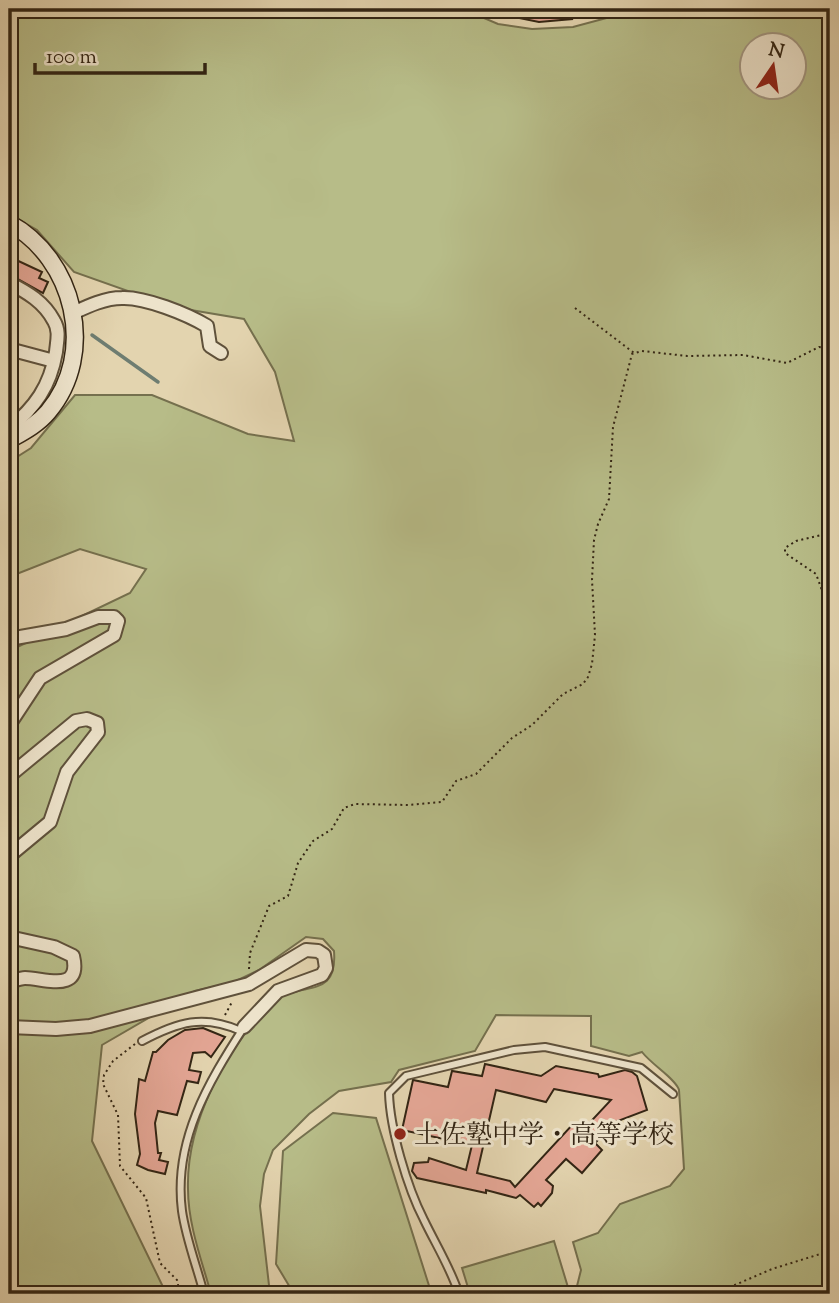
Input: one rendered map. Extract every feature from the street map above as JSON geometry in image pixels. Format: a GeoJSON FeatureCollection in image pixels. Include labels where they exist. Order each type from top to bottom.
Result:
{"type":"FeatureCollection","features":[{"type":"Feature","properties":{"kind":"street"},"geometry":{"type":"LineString","coordinates":[[9,223],[22,230],[57,268],[68,291],[73,313],[72,363],[64,386],[49,411],[33,427],[9,440]]}},
{"type":"Feature","properties":{"kind":"street"},"geometry":{"type":"LineString","coordinates":[[9,283],[37,300],[54,320],[59,333],[47,388],[28,413],[9,429]]}},
{"type":"Feature","properties":{"kind":"street"},"geometry":{"type":"LineString","coordinates":[[73,313],[100,301],[122,297],[155,305],[192,317],[207,326],[210,346],[221,353]]}},
{"type":"Feature","properties":{"kind":"street"},"geometry":{"type":"LineString","coordinates":[[9,349],[54,360]]}},
{"type":"Feature","properties":{"kind":"street"},"geometry":{"type":"LineString","coordinates":[[9,639],[66,629],[99,617],[114,617],[118,621],[114,635],[40,678],[9,725]]}},
{"type":"Feature","properties":{"kind":"street"},"geometry":{"type":"LineString","coordinates":[[9,776],[76,721],[86,719],[97,723],[98,733],[67,772],[50,822],[9,856]]}},
{"type":"Feature","properties":{"kind":"street"},"geometry":{"type":"LineString","coordinates":[[9,937],[54,947],[73,956],[75,961],[73,974],[65,981],[54,983],[24,978],[9,982]]}},
{"type":"Feature","properties":{"kind":"street"},"geometry":{"type":"LineString","coordinates":[[9,1027],[90,1026],[243,987],[306,950],[318,951],[324,955],[326,968],[322,975],[278,991],[243,1029]]}},
{"type":"Feature","properties":{"kind":"lane"},"geometry":{"type":"LineString","coordinates":[[142,1041],[190,1020],[243,1029],[218,1067],[194,1113],[181,1177],[183,1212],[204,1294]]}},
{"type":"Feature","properties":{"kind":"lane"},"geometry":{"type":"LineString","coordinates":[[459,1294],[444,1256],[422,1217],[390,1120],[389,1093],[406,1076],[514,1051],[545,1047],[641,1068],[673,1094]]}},
{"type":"Feature","properties":{"kind":"path"},"geometry":{"type":"LineString","coordinates":[[575,308],[635,353],[743,355],[787,363],[819,347],[830,348]]}},
{"type":"Feature","properties":{"kind":"path"},"geometry":{"type":"LineString","coordinates":[[248,975],[250,953],[269,906],[288,896],[298,863],[313,841],[332,829],[344,808],[355,804],[408,805],[442,802],[457,781],[476,774],[563,694],[583,684],[592,664],[595,635],[592,580],[594,540],[609,499],[613,427],[635,353]]}},
{"type":"Feature","properties":{"kind":"path"},"geometry":{"type":"LineString","coordinates":[[830,533],[790,543],[785,553],[816,574],[830,612]]}},
{"type":"Feature","properties":{"kind":"path"},"geometry":{"type":"LineString","coordinates":[[220,1023],[235,994]]}},
{"type":"Feature","properties":{"kind":"path"},"geometry":{"type":"LineString","coordinates":[[142,1041],[120,1053],[104,1075],[103,1084],[118,1115],[120,1166],[146,1198],[160,1262],[177,1280],[180,1294]]}},
{"type":"Feature","properties":{"kind":"path"},"geometry":{"type":"LineString","coordinates":[[714,1294],[772,1269],[830,1251]]}},
{"type":"Feature","properties":{"kind":"green space"},"geometry":{"type":"Polygon","coordinates":[[[9,9],[463,9],[498,24],[532,29],[573,27],[640,9],[789,9],[830,19],[830,1294],[575,1294],[581,1270],[573,1242],[598,1233],[620,1204],[670,1186],[684,1169],[679,1090],[642,1052],[629,1056],[591,1046],[591,1016],[496,1015],[475,1051],[399,1070],[391,1082],[339,1091],[309,1114],[273,1150],[264,1174],[260,1206],[270,1294],[211,1294],[190,1216],[189,1164],[194,1138],[212,1088],[240,1041],[256,1021],[283,996],[323,984],[330,977],[334,967],[334,951],[323,939],[306,937],[259,970],[234,982],[195,991],[102,1045],[92,1141],[166,1293],[9,1294],[9,651],[130,593],[146,569],[80,549],[9,577],[9,462],[31,448],[75,395],[152,395],[248,434],[294,441],[275,372],[244,319],[173,307],[74,272],[37,230],[9,214],[9,9]]]}},
{"type":"Feature","properties":{"kind":"green space"},"geometry":{"type":"Polygon","coordinates":[[[333,1113],[376,1118],[431,1292],[429,1294],[294,1294],[276,1264],[283,1151],[333,1113]]]}},
{"type":"Feature","properties":{"kind":"green space"},"geometry":{"type":"Polygon","coordinates":[[[554,1241],[570,1294],[470,1294],[462,1268],[554,1241]]]}},
{"type":"Feature","properties":{"kind":"building"},"geometry":{"type":"Polygon","coordinates":[[[495,9],[569,9],[572,19],[539,22],[495,13],[495,9]]]}},
{"type":"Feature","properties":{"kind":"building"},"geometry":{"type":"Polygon","coordinates":[[[12,258],[42,272],[39,278],[48,282],[43,293],[9,274],[12,258]]]}},
{"type":"Feature","properties":{"kind":"building"},"geometry":{"type":"Polygon","coordinates":[[[203,1028],[225,1037],[211,1057],[205,1052],[193,1053],[189,1070],[201,1072],[198,1083],[187,1081],[177,1115],[158,1111],[155,1123],[158,1153],[161,1153],[159,1160],[168,1162],[165,1174],[148,1170],[137,1165],[140,1154],[135,1114],[139,1079],[145,1081],[153,1052],[168,1040],[185,1030],[203,1028]]]}},
{"type":"Feature","properties":{"kind":"building"},"geometry":{"type":"Polygon","coordinates":[[[485,1064],[541,1076],[556,1066],[598,1074],[599,1077],[625,1070],[637,1076],[647,1110],[615,1122],[595,1143],[602,1150],[582,1173],[566,1159],[546,1180],[553,1186],[552,1193],[541,1206],[538,1203],[534,1207],[520,1195],[516,1198],[417,1178],[412,1171],[414,1163],[428,1162],[429,1158],[466,1170],[472,1145],[402,1130],[413,1080],[448,1087],[452,1071],[482,1076],[485,1064]],[[554,1089],[546,1102],[496,1090],[477,1173],[510,1181],[515,1187],[573,1124],[582,1131],[611,1100],[554,1089]]]}},
{"type":"Feature","properties":{"kind":"waterway"},"geometry":{"type":"LineString","coordinates":[[92,335],[158,382]]}},
{"type":"Feature","properties":{"kind":"place","name":"土佐塾中学・高等学校"},"geometry":{"type":"Point","coordinates":[400,1134]}}]}
